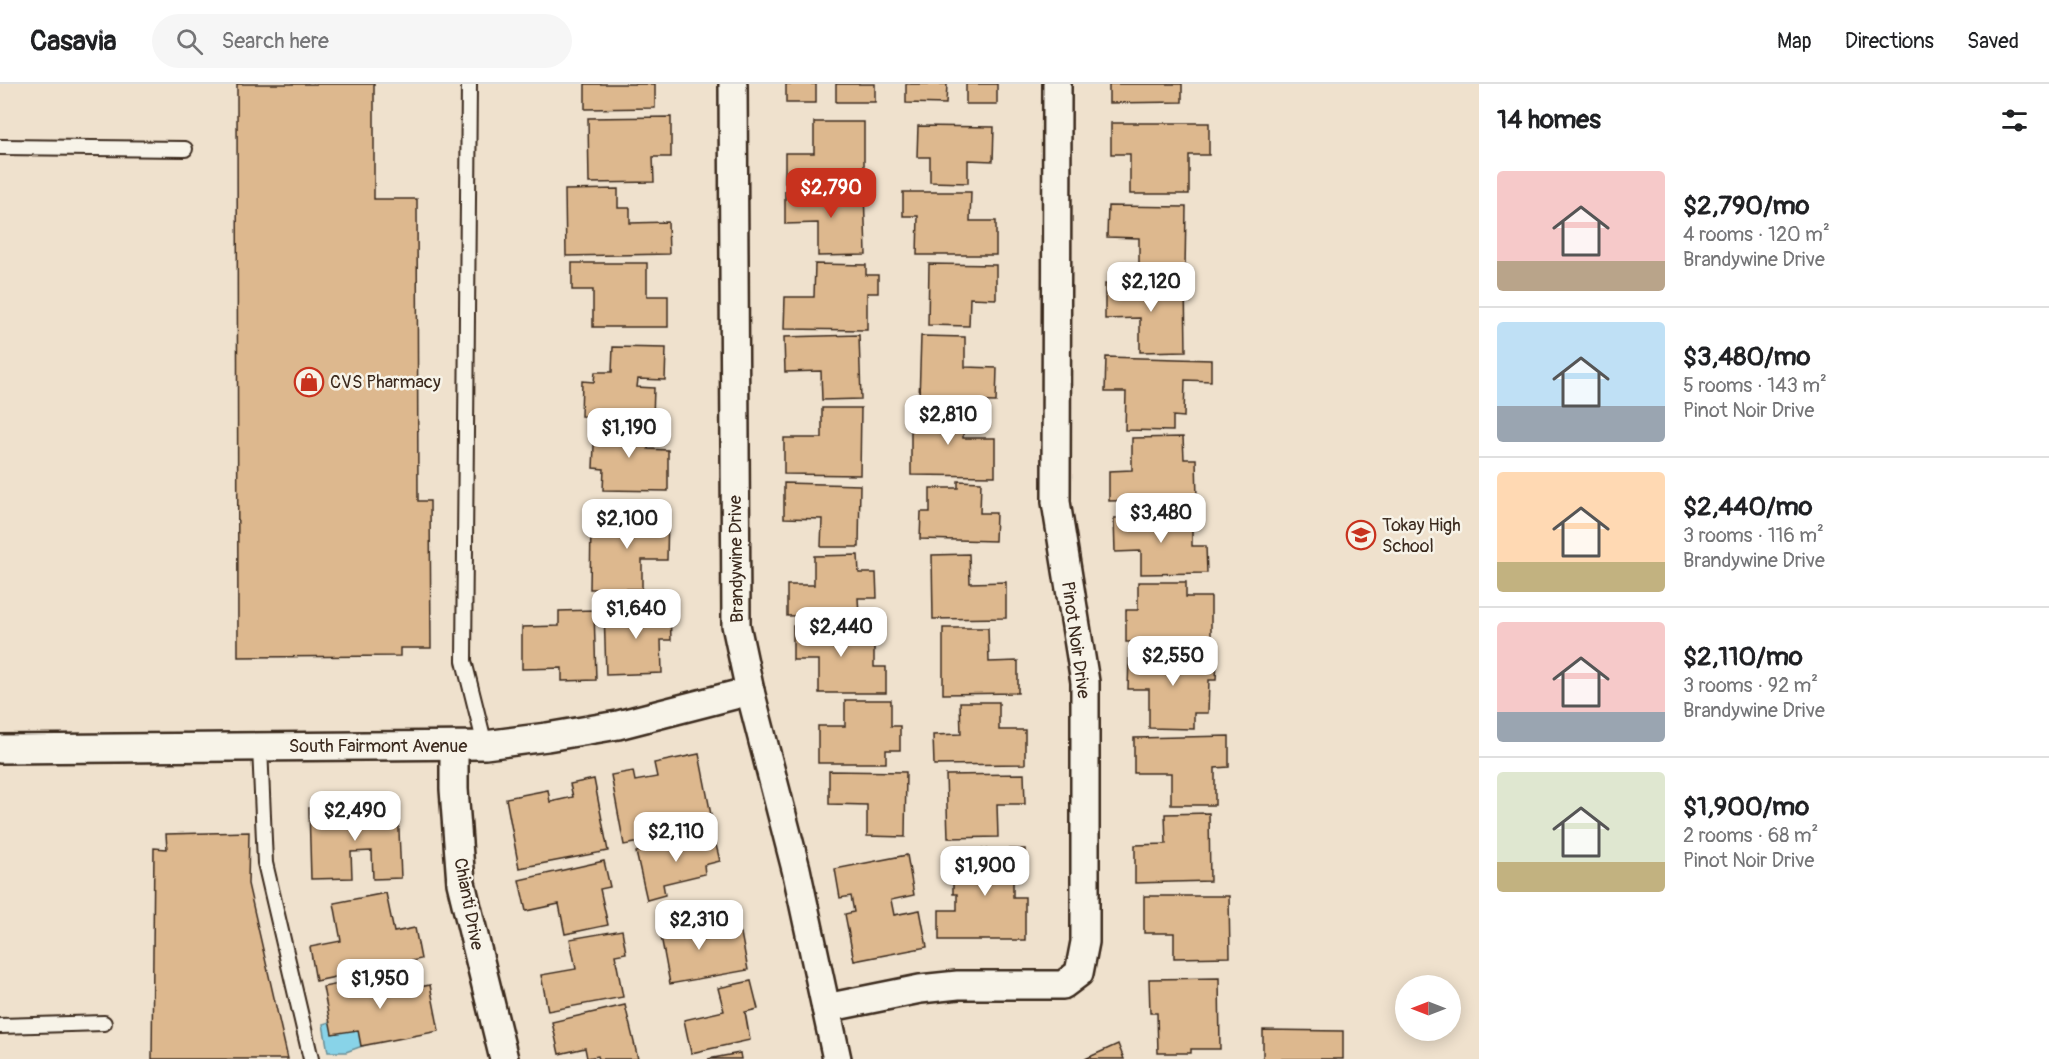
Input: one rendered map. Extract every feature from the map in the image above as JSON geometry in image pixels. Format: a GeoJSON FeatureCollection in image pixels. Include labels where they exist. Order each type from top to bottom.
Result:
{"type":"FeatureCollection","features":[{"type":"Feature","properties":{"kind":"street","name":"Brandywine Drive"},"geometry":{"type":"LineString","coordinates":[[733,84],[736,625],[750,691],[796,869],[837,1059]]}},
{"type":"Feature","properties":{"kind":"street","name":"Pinot Noir Drive"},"geometry":{"type":"LineString","coordinates":[[826,1008],[920,989],[948,986],[1063,985],[1079,973],[1085,942],[1085,682],[1056,502],[1057,84]]}},
{"type":"Feature","properties":{"kind":"street","name":"South Fairmont Avenue"},"geometry":{"type":"LineString","coordinates":[[0,749],[485,745],[547,738],[618,725],[750,691]]}},
{"type":"Feature","properties":{"kind":"street","name":"Chianti Drive"},"geometry":{"type":"LineString","coordinates":[[454,746],[454,789],[461,883],[504,1059]]}},
{"type":"Feature","properties":{"kind":"lane"},"geometry":{"type":"LineString","coordinates":[[469,84],[464,661],[485,745]]}},
{"type":"Feature","properties":{"kind":"lane"},"geometry":{"type":"LineString","coordinates":[[0,147],[185,149]]}},
{"type":"Feature","properties":{"kind":"lane"},"geometry":{"type":"LineString","coordinates":[[260,747],[265,863],[310,1059]]}},
{"type":"Feature","properties":{"kind":"lane"},"geometry":{"type":"LineString","coordinates":[[0,1026],[104,1023]]}},
{"type":"Feature","properties":{"kind":"water"},"geometry":{"type":"Polygon","coordinates":[[[333,1021],[357,1022],[365,1045],[346,1052],[328,1052],[323,1024],[333,1021]]]}},
{"type":"Feature","properties":{"kind":"building"},"geometry":{"type":"Polygon","coordinates":[[[237,84],[374,84],[374,199],[417,199],[418,501],[430,501],[431,648],[400,648],[400,656],[238,657],[237,84]]]}},
{"type":"Feature","properties":{"kind":"building"},"geometry":{"type":"Polygon","coordinates":[[[585,84],[655,84],[655,108],[585,109],[585,84]]]}},
{"type":"Feature","properties":{"kind":"building"},"geometry":{"type":"Polygon","coordinates":[[[786,84],[816,84],[816,103],[786,103],[786,84]]]}},
{"type":"Feature","properties":{"kind":"building"},"geometry":{"type":"Polygon","coordinates":[[[836,84],[875,84],[875,102],[836,102],[836,84]]]}},
{"type":"Feature","properties":{"kind":"building"},"geometry":{"type":"Polygon","coordinates":[[[906,84],[947,84],[946,104],[906,103],[906,84]]]}},
{"type":"Feature","properties":{"kind":"building"},"geometry":{"type":"Polygon","coordinates":[[[966,84],[997,84],[997,104],[966,104],[966,84]]]}},
{"type":"Feature","properties":{"kind":"building"},"geometry":{"type":"Polygon","coordinates":[[[1109,84],[1182,84],[1182,102],[1109,103],[1109,84]]]}},
{"type":"Feature","properties":{"kind":"building"},"geometry":{"type":"Polygon","coordinates":[[[671,117],[671,157],[653,157],[654,182],[589,183],[588,118],[671,117]]]}},
{"type":"Feature","properties":{"kind":"building"},"geometry":{"type":"Polygon","coordinates":[[[814,122],[864,122],[864,183],[785,183],[785,153],[814,153],[814,122]]]}},
{"type":"Feature","properties":{"kind":"building"},"geometry":{"type":"Polygon","coordinates":[[[1111,123],[1209,123],[1209,155],[1189,155],[1189,194],[1130,194],[1130,154],[1111,154],[1111,123]]]}},
{"type":"Feature","properties":{"kind":"building"},"geometry":{"type":"Polygon","coordinates":[[[918,126],[994,127],[993,161],[968,160],[968,183],[930,182],[930,157],[917,157],[918,126]]]}},
{"type":"Feature","properties":{"kind":"building"},"geometry":{"type":"Polygon","coordinates":[[[618,189],[618,208],[630,208],[630,223],[668,222],[669,254],[566,256],[565,190],[618,189]]]}},
{"type":"Feature","properties":{"kind":"building"},"geometry":{"type":"Polygon","coordinates":[[[864,189],[866,255],[818,256],[818,223],[785,224],[785,191],[864,189]]]}},
{"type":"Feature","properties":{"kind":"building"},"geometry":{"type":"Polygon","coordinates":[[[903,192],[971,192],[970,221],[996,221],[996,255],[917,255],[918,216],[903,216],[903,192]]]}},
{"type":"Feature","properties":{"kind":"building"},"geometry":{"type":"Polygon","coordinates":[[[1108,206],[1186,207],[1185,270],[1139,270],[1139,238],[1107,237],[1108,206]]]}},
{"type":"Feature","properties":{"kind":"building"},"geometry":{"type":"Polygon","coordinates":[[[572,263],[647,263],[647,296],[668,296],[668,327],[593,327],[593,290],[572,290],[572,263]]]}},
{"type":"Feature","properties":{"kind":"building"},"geometry":{"type":"Polygon","coordinates":[[[815,264],[866,265],[866,275],[878,275],[878,293],[867,293],[867,330],[784,329],[785,297],[814,297],[815,264]]]}},
{"type":"Feature","properties":{"kind":"building"},"geometry":{"type":"Polygon","coordinates":[[[929,264],[996,265],[996,299],[970,298],[969,326],[928,325],[929,264]]]}},
{"type":"Feature","properties":{"kind":"building"},"geometry":{"type":"Polygon","coordinates":[[[1185,283],[1186,351],[1140,352],[1140,318],[1105,319],[1105,284],[1185,283]]]}},
{"type":"Feature","properties":{"kind":"building"},"geometry":{"type":"Polygon","coordinates":[[[859,335],[861,399],[822,400],[821,371],[785,372],[784,337],[859,335]]]}},
{"type":"Feature","properties":{"kind":"building"},"geometry":{"type":"Polygon","coordinates":[[[921,336],[965,337],[965,367],[997,368],[996,402],[919,400],[921,336]]]}},
{"type":"Feature","properties":{"kind":"building"},"geometry":{"type":"Polygon","coordinates":[[[613,347],[666,348],[665,380],[638,379],[637,387],[654,388],[653,418],[581,416],[582,381],[594,382],[595,372],[612,372],[613,347]]]}},
{"type":"Feature","properties":{"kind":"building"},"geometry":{"type":"Polygon","coordinates":[[[1106,357],[1211,360],[1211,381],[1185,380],[1184,417],[1173,416],[1173,431],[1125,430],[1126,392],[1105,392],[1106,357]]]}},
{"type":"Feature","properties":{"kind":"building"},"geometry":{"type":"Polygon","coordinates":[[[822,408],[861,408],[860,475],[784,474],[784,438],[822,438],[822,408]]]}},
{"type":"Feature","properties":{"kind":"building"},"geometry":{"type":"Polygon","coordinates":[[[911,410],[964,410],[963,438],[995,438],[995,476],[911,475],[911,410]]]}},
{"type":"Feature","properties":{"kind":"building"},"geometry":{"type":"Polygon","coordinates":[[[595,424],[648,425],[648,449],[668,450],[668,491],[603,490],[604,469],[593,468],[595,424]]]}},
{"type":"Feature","properties":{"kind":"building"},"geometry":{"type":"Polygon","coordinates":[[[1183,437],[1184,459],[1196,459],[1197,499],[1109,501],[1109,471],[1132,470],[1132,438],[1183,437]]]}},
{"type":"Feature","properties":{"kind":"building"},"geometry":{"type":"Polygon","coordinates":[[[958,481],[981,482],[980,513],[996,513],[995,541],[920,539],[921,512],[930,512],[930,488],[958,488],[958,481]]]}},
{"type":"Feature","properties":{"kind":"building"},"geometry":{"type":"Polygon","coordinates":[[[784,483],[860,485],[859,547],[821,547],[822,519],[784,518],[784,483]]]}},
{"type":"Feature","properties":{"kind":"building"},"geometry":{"type":"Polygon","coordinates":[[[633,511],[668,511],[667,560],[642,560],[642,589],[590,589],[591,524],[633,525],[633,511]]]}},
{"type":"Feature","properties":{"kind":"building"},"geometry":{"type":"Polygon","coordinates":[[[1192,517],[1192,546],[1206,546],[1207,573],[1141,574],[1141,551],[1115,552],[1114,518],[1192,517]]]}},
{"type":"Feature","properties":{"kind":"building"},"geometry":{"type":"Polygon","coordinates":[[[969,554],[970,583],[1006,582],[1006,618],[933,619],[932,555],[969,554]]]}},
{"type":"Feature","properties":{"kind":"building"},"geometry":{"type":"Polygon","coordinates":[[[858,555],[859,573],[876,573],[877,598],[858,598],[859,614],[787,616],[787,585],[814,585],[814,556],[858,555]]]}},
{"type":"Feature","properties":{"kind":"building"},"geometry":{"type":"Polygon","coordinates":[[[1138,582],[1186,582],[1186,597],[1211,597],[1211,642],[1126,642],[1126,610],[1138,610],[1138,582]]]}},
{"type":"Feature","properties":{"kind":"building"},"geometry":{"type":"Polygon","coordinates":[[[670,608],[671,640],[661,640],[662,673],[606,675],[604,610],[670,608]]]}},
{"type":"Feature","properties":{"kind":"building"},"geometry":{"type":"Polygon","coordinates":[[[594,610],[596,680],[562,681],[562,668],[522,669],[522,627],[559,626],[559,611],[594,610]]]}},
{"type":"Feature","properties":{"kind":"building"},"geometry":{"type":"Polygon","coordinates":[[[793,626],[874,626],[874,667],[886,667],[886,693],[819,693],[819,660],[793,660],[793,626]]]}},
{"type":"Feature","properties":{"kind":"building"},"geometry":{"type":"Polygon","coordinates":[[[943,628],[988,628],[989,662],[1018,661],[1018,693],[943,694],[943,628]]]}},
{"type":"Feature","properties":{"kind":"building"},"geometry":{"type":"Polygon","coordinates":[[[1129,655],[1217,656],[1216,680],[1209,680],[1208,713],[1194,713],[1194,729],[1149,728],[1149,689],[1128,689],[1129,655]]]}},
{"type":"Feature","properties":{"kind":"building"},"geometry":{"type":"Polygon","coordinates":[[[845,700],[891,700],[891,726],[900,726],[900,750],[886,750],[886,763],[818,763],[818,726],[845,726],[845,700]]]}},
{"type":"Feature","properties":{"kind":"building"},"geometry":{"type":"Polygon","coordinates":[[[960,702],[999,702],[999,730],[1025,730],[1025,764],[934,765],[933,735],[961,734],[960,702]]]}},
{"type":"Feature","properties":{"kind":"building"},"geometry":{"type":"Polygon","coordinates":[[[1229,736],[1229,767],[1215,768],[1215,805],[1171,805],[1171,773],[1134,773],[1134,738],[1229,736]]]}},
{"type":"Feature","properties":{"kind":"building"},"geometry":{"type":"Polygon","coordinates":[[[699,754],[713,825],[685,831],[682,815],[664,818],[668,837],[624,845],[611,775],[633,771],[635,781],[657,777],[654,763],[699,754]]]}},
{"type":"Feature","properties":{"kind":"building"},"geometry":{"type":"Polygon","coordinates":[[[829,771],[906,772],[905,837],[867,836],[867,805],[829,804],[829,771]]]}},
{"type":"Feature","properties":{"kind":"building"},"geometry":{"type":"Polygon","coordinates":[[[1024,774],[1025,804],[997,804],[998,837],[948,838],[946,775],[1024,774]]]}},
{"type":"Feature","properties":{"kind":"building"},"geometry":{"type":"Polygon","coordinates":[[[594,779],[608,851],[519,868],[506,798],[548,790],[550,802],[573,797],[570,784],[594,779]]]}},
{"type":"Feature","properties":{"kind":"building"},"geometry":{"type":"Polygon","coordinates":[[[330,807],[331,820],[354,819],[354,809],[398,807],[401,878],[373,879],[372,851],[351,852],[352,878],[311,879],[309,808],[330,807]]]}},
{"type":"Feature","properties":{"kind":"building"},"geometry":{"type":"Polygon","coordinates":[[[1209,813],[1210,881],[1135,883],[1135,845],[1166,844],[1165,814],[1209,813]]]}},
{"type":"Feature","properties":{"kind":"building"},"geometry":{"type":"Polygon","coordinates":[[[249,832],[248,884],[288,1059],[152,1059],[154,848],[167,849],[166,834],[249,832]]]}},
{"type":"Feature","properties":{"kind":"building"},"geometry":{"type":"Polygon","coordinates":[[[713,833],[720,861],[704,865],[705,874],[663,884],[665,895],[647,900],[636,852],[713,833]]]}},
{"type":"Feature","properties":{"kind":"building"},"geometry":{"type":"Polygon","coordinates":[[[953,849],[1025,849],[1025,873],[1013,873],[1013,897],[1025,897],[1025,940],[939,940],[939,910],[957,910],[957,894],[953,894],[953,849]]]}},
{"type":"Feature","properties":{"kind":"building"},"geometry":{"type":"Polygon","coordinates":[[[907,855],[914,895],[891,900],[894,915],[920,910],[927,947],[854,961],[845,914],[854,912],[851,896],[840,898],[835,869],[907,855]]]}},
{"type":"Feature","properties":{"kind":"building"},"geometry":{"type":"Polygon","coordinates":[[[604,861],[610,887],[600,889],[608,925],[565,934],[559,904],[526,911],[519,880],[604,861]]]}},
{"type":"Feature","properties":{"kind":"building"},"geometry":{"type":"Polygon","coordinates":[[[386,893],[394,932],[415,928],[421,959],[316,981],[310,947],[341,941],[334,903],[386,893]]]}},
{"type":"Feature","properties":{"kind":"building"},"geometry":{"type":"Polygon","coordinates":[[[1144,896],[1229,896],[1230,957],[1174,958],[1174,933],[1144,933],[1144,896]]]}},
{"type":"Feature","properties":{"kind":"building"},"geometry":{"type":"Polygon","coordinates":[[[694,914],[699,940],[741,933],[748,970],[670,984],[658,920],[694,914]]]}},
{"type":"Feature","properties":{"kind":"building"},"geometry":{"type":"Polygon","coordinates":[[[622,930],[626,953],[615,955],[623,997],[548,1011],[541,975],[576,969],[570,939],[622,930]]]}},
{"type":"Feature","properties":{"kind":"building"},"geometry":{"type":"Polygon","coordinates":[[[396,973],[400,991],[430,985],[439,1031],[361,1046],[358,1030],[332,1034],[323,987],[396,973]]]}},
{"type":"Feature","properties":{"kind":"building"},"geometry":{"type":"Polygon","coordinates":[[[1219,978],[1220,1049],[1191,1049],[1191,1053],[1158,1053],[1157,1013],[1150,1013],[1149,979],[1219,978]]]}},
{"type":"Feature","properties":{"kind":"building"},"geometry":{"type":"Polygon","coordinates":[[[751,981],[758,1009],[745,1012],[750,1040],[691,1053],[684,1020],[724,1011],[718,988],[751,981]]]}},
{"type":"Feature","properties":{"kind":"building"},"geometry":{"type":"Polygon","coordinates":[[[625,1005],[638,1059],[599,1059],[598,1056],[587,1058],[585,1048],[559,1054],[552,1022],[625,1005]]]}},
{"type":"Feature","properties":{"kind":"building"},"geometry":{"type":"Polygon","coordinates":[[[1263,1030],[1343,1031],[1343,1059],[1263,1059],[1263,1030]]]}},
{"type":"Feature","properties":{"kind":"building"},"geometry":{"type":"Polygon","coordinates":[[[1118,1044],[1124,1059],[1085,1059],[1118,1044]]]}},
{"type":"Feature","properties":{"kind":"building"},"geometry":{"type":"Polygon","coordinates":[[[740,1053],[741,1059],[708,1059],[740,1053]]]}},
{"type":"Feature","properties":{"kind":"place","name":"CVS Pharmacy"},"geometry":{"type":"Point","coordinates":[309,382]}},
{"type":"Feature","properties":{"kind":"place","name":"Tokay High School"},"geometry":{"type":"Point","coordinates":[1361,535]}}]}
